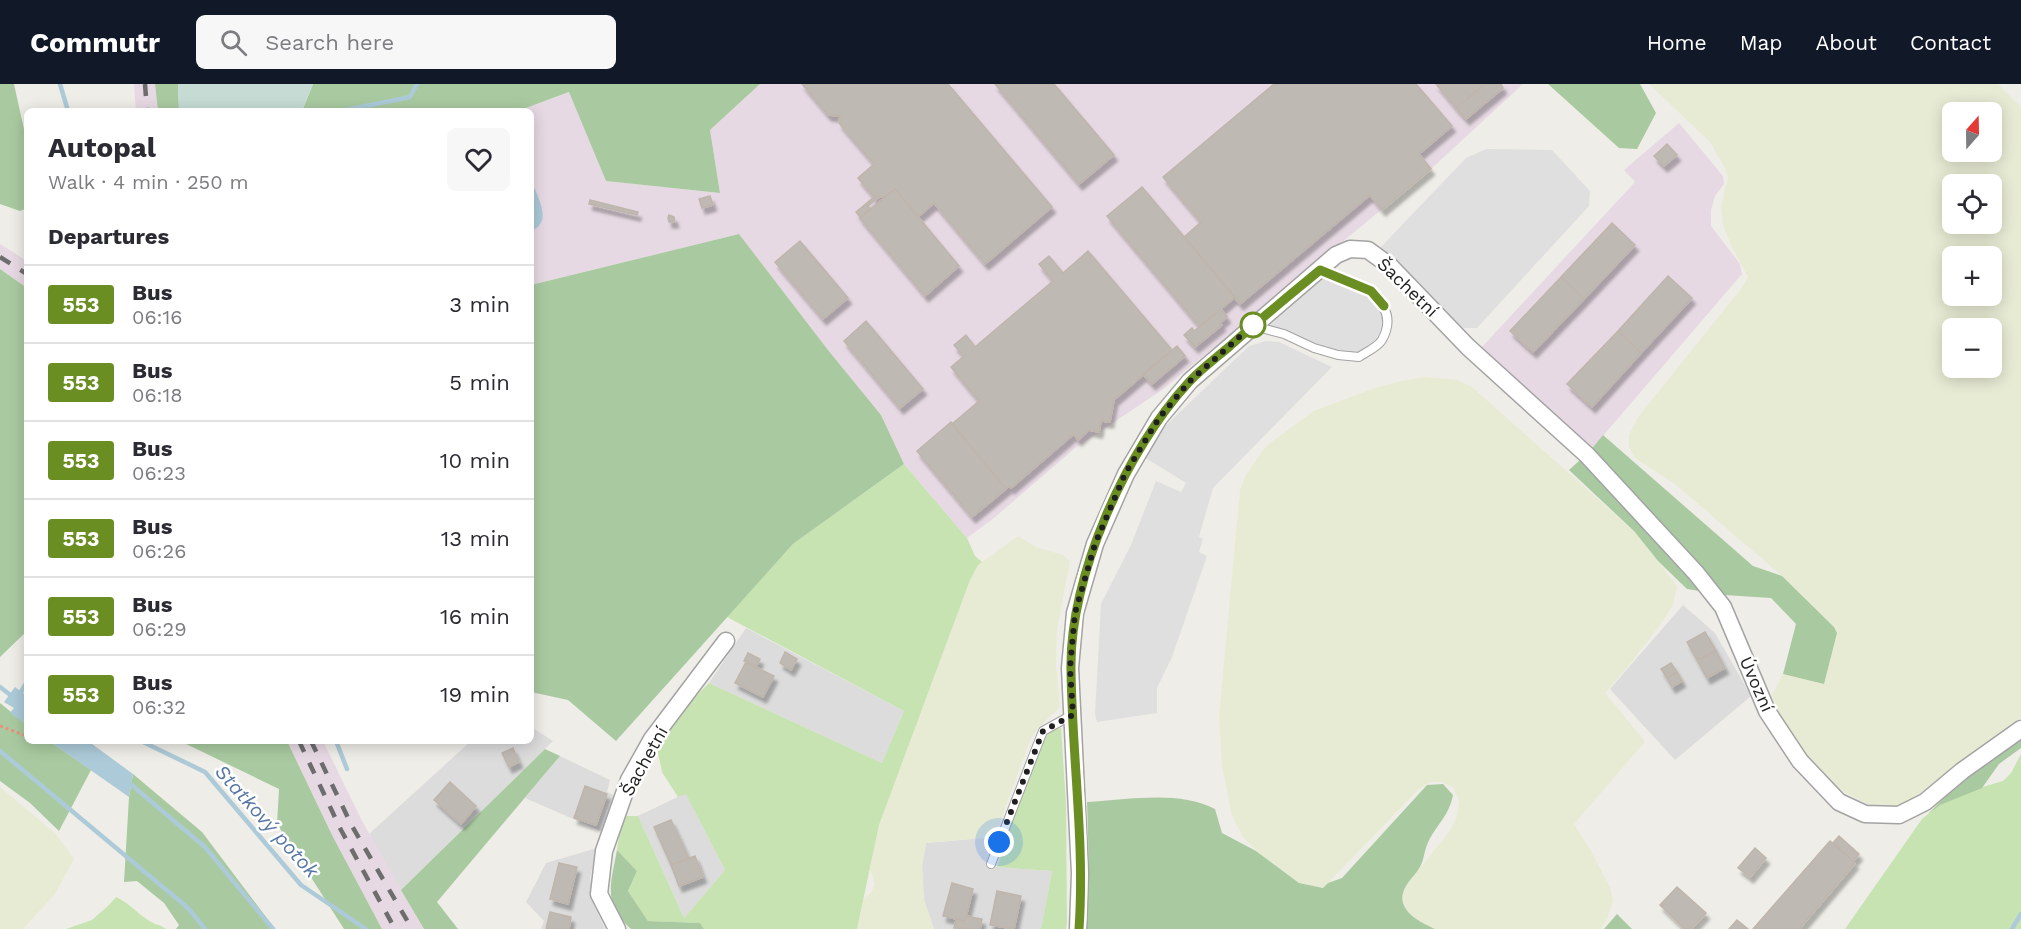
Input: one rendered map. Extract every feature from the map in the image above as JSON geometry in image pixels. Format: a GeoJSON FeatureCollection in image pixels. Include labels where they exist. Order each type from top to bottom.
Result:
{"type":"FeatureCollection","features":[{"type":"Feature","properties":{"kind":"street","name":"Šachetní"},"geometry":{"type":"LineString","coordinates":[[1078,929],[1080,873],[1070,668],[1075,613],[1095,544],[1125,474],[1159,418],[1190,381],[1336,255],[1350,249],[1368,250],[1390,266],[1468,347],[1534,408]]}},
{"type":"Feature","properties":{"kind":"street","name":"Úvozní"},"geometry":{"type":"LineString","coordinates":[[1534,408],[1587,455],[1696,573],[1724,607],[1767,711],[1800,761],[1839,802],[1865,814],[1899,815],[1925,801],[2021,729]]}},
{"type":"Feature","properties":{"kind":"street","name":"Šachetní"},"geometry":{"type":"LineString","coordinates":[[617,929],[599,894],[604,851],[629,780],[652,740],[726,641]]}},
{"type":"Feature","properties":{"kind":"lane"},"geometry":{"type":"LineString","coordinates":[[1253,326],[1284,334],[1314,348],[1338,355],[1359,357],[1381,342],[1388,323],[1384,306],[1371,291],[1320,270]]}},
{"type":"Feature","properties":{"kind":"lane"},"geometry":{"type":"LineString","coordinates":[[991,864],[1043,731],[1073,715]]}},
{"type":"Feature","properties":{"kind":"path"},"geometry":{"type":"LineString","coordinates":[[0,726],[24,735]]}},
{"type":"Feature","properties":{"kind":"shaded area"},"geometry":{"type":"Polygon","coordinates":[[[134,84],[155,84],[158,108],[136,108],[134,84]]]}},
{"type":"Feature","properties":{"kind":"shaded area"},"geometry":{"type":"Polygon","coordinates":[[[178,84],[313,84],[303,108],[179,108],[178,84]]]}},
{"type":"Feature","properties":{"kind":"shaded area"},"geometry":{"type":"Polygon","coordinates":[[[760,84],[1523,84],[1431,169],[1162,390],[1074,449],[994,518],[967,538],[904,464],[881,415],[739,234],[534,284],[534,108],[526,108],[570,92],[606,181],[720,193],[710,130],[760,84]]]}},
{"type":"Feature","properties":{"kind":"shaded area"},"geometry":{"type":"Polygon","coordinates":[[[1679,123],[1723,176],[1724,184],[1715,196],[1711,210],[1711,226],[1740,264],[1742,274],[1590,451],[1481,348],[1635,182],[1624,170],[1679,123]]]}},
{"type":"Feature","properties":{"kind":"shaded area"},"geometry":{"type":"Polygon","coordinates":[[[1486,149],[1552,150],[1590,191],[1589,206],[1477,328],[1463,328],[1380,248],[1466,158],[1486,149]]]}},
{"type":"Feature","properties":{"kind":"shaded area"},"geometry":{"type":"Polygon","coordinates":[[[534,187],[543,215],[538,227],[534,229],[534,187]]]}},
{"type":"Feature","properties":{"kind":"shaded area"},"geometry":{"type":"Polygon","coordinates":[[[0,244],[24,259],[24,286],[0,269],[0,244]]]}},
{"type":"Feature","properties":{"kind":"shaded area"},"geometry":{"type":"Polygon","coordinates":[[[1329,273],[1371,291],[1388,323],[1381,342],[1359,357],[1338,355],[1266,329],[1329,273]]]}},
{"type":"Feature","properties":{"kind":"shaded area"},"geometry":{"type":"Polygon","coordinates":[[[1266,341],[1279,342],[1332,367],[1213,488],[1199,537],[1203,539],[1199,552],[1207,556],[1172,657],[1157,688],[1157,713],[1097,722],[1095,714],[1101,604],[1131,545],[1156,481],[1181,492],[1186,483],[1144,457],[1158,433],[1249,346],[1266,341]]]}},
{"type":"Feature","properties":{"kind":"shaded area"},"geometry":{"type":"Polygon","coordinates":[[[1683,605],[1715,633],[1751,696],[1675,760],[1610,689],[1683,605]]]}},
{"type":"Feature","properties":{"kind":"shaded area"},"geometry":{"type":"Polygon","coordinates":[[[746,628],[904,711],[882,763],[709,683],[746,628]]]}},
{"type":"Feature","properties":{"kind":"shaded area"},"geometry":{"type":"Polygon","coordinates":[[[15,687],[24,694],[24,723],[10,713],[14,708],[4,702],[15,687]]]}},
{"type":"Feature","properties":{"kind":"shaded area"},"geometry":{"type":"Polygon","coordinates":[[[534,729],[553,741],[401,890],[369,834],[468,744],[534,744],[534,729]]]}},
{"type":"Feature","properties":{"kind":"shaded area"},"geometry":{"type":"Polygon","coordinates":[[[53,744],[92,744],[133,774],[129,797],[53,744]]]}},
{"type":"Feature","properties":{"kind":"shaded area"},"geometry":{"type":"Polygon","coordinates":[[[288,744],[324,744],[362,821],[424,929],[382,929],[332,835],[288,744]]]}},
{"type":"Feature","properties":{"kind":"shaded area"},"geometry":{"type":"Polygon","coordinates":[[[560,756],[610,780],[607,792],[616,796],[603,832],[525,798],[560,756]]]}},
{"type":"Feature","properties":{"kind":"shaded area"},"geometry":{"type":"Polygon","coordinates":[[[686,793],[725,870],[684,918],[638,816],[686,793]]]}},
{"type":"Feature","properties":{"kind":"shaded area"},"geometry":{"type":"Polygon","coordinates":[[[983,838],[994,843],[986,863],[997,867],[1052,871],[1041,929],[934,929],[924,900],[922,866],[926,843],[983,838]]]}},
{"type":"Feature","properties":{"kind":"shaded area"},"geometry":{"type":"Polygon","coordinates":[[[597,848],[590,878],[593,902],[605,929],[541,929],[544,921],[526,902],[546,863],[597,848]]]}},
{"type":"Feature","properties":{"kind":"green space"},"geometry":{"type":"Polygon","coordinates":[[[0,84],[14,84],[24,129],[24,209],[20,211],[0,204],[0,84]]]}},
{"type":"Feature","properties":{"kind":"green space"},"geometry":{"type":"Polygon","coordinates":[[[155,84],[178,84],[179,108],[158,108],[155,84]]]}},
{"type":"Feature","properties":{"kind":"green space"},"geometry":{"type":"Polygon","coordinates":[[[313,84],[760,84],[710,130],[720,193],[606,181],[569,92],[526,108],[303,108],[313,84]]]}},
{"type":"Feature","properties":{"kind":"green space"},"geometry":{"type":"Polygon","coordinates":[[[1548,84],[1640,84],[1656,113],[1637,149],[1619,148],[1548,84]]]}},
{"type":"Feature","properties":{"kind":"green space"},"geometry":{"type":"Polygon","coordinates":[[[1649,84],[1998,84],[2021,107],[2021,717],[1958,764],[1932,787],[1898,807],[1870,805],[1840,790],[1803,751],[1785,726],[1772,695],[1783,674],[1824,683],[1836,632],[1834,627],[1782,576],[1675,484],[1635,458],[1629,447],[1629,435],[1638,417],[1748,277],[1723,225],[1721,206],[1728,177],[1710,142],[1649,84]]]}},
{"type":"Feature","properties":{"kind":"green space"},"geometry":{"type":"Polygon","coordinates":[[[739,234],[881,415],[904,464],[793,544],[616,741],[568,700],[534,693],[534,284],[739,234]]]}},
{"type":"Feature","properties":{"kind":"green space"},"geometry":{"type":"Polygon","coordinates":[[[0,269],[24,286],[24,634],[0,657],[0,269]]]}},
{"type":"Feature","properties":{"kind":"green space"},"geometry":{"type":"Polygon","coordinates":[[[1424,377],[1457,380],[1472,387],[1634,531],[1677,586],[1673,605],[1662,622],[1605,693],[1644,740],[1644,743],[1574,824],[1610,887],[1613,900],[1608,917],[1601,929],[1435,929],[1407,912],[1402,905],[1406,885],[1450,831],[1457,816],[1459,800],[1453,787],[1441,782],[1430,782],[1419,789],[1323,888],[1299,883],[1261,855],[1243,837],[1232,816],[1222,766],[1219,716],[1240,490],[1245,477],[1266,446],[1314,411],[1375,388],[1424,377]]]}},
{"type":"Feature","properties":{"kind":"green space"},"geometry":{"type":"Polygon","coordinates":[[[1603,435],[1753,566],[1782,576],[1834,627],[1837,633],[1824,684],[1783,674],[1796,624],[1771,598],[1724,595],[1687,589],[1658,561],[1634,531],[1569,470],[1590,451],[1603,435]]]}},
{"type":"Feature","properties":{"kind":"green space"},"geometry":{"type":"Polygon","coordinates":[[[904,464],[967,538],[975,556],[982,562],[970,580],[879,825],[857,929],[704,929],[700,923],[648,921],[628,891],[637,871],[617,850],[622,816],[638,816],[684,918],[725,870],[686,794],[678,797],[662,772],[657,748],[679,713],[709,683],[882,763],[904,711],[727,617],[793,544],[904,464]]]}},
{"type":"Feature","properties":{"kind":"green space"},"geometry":{"type":"Polygon","coordinates":[[[1018,536],[1036,547],[1063,555],[1070,561],[1057,630],[1056,665],[1060,707],[1031,738],[998,827],[992,834],[983,838],[926,843],[922,866],[924,900],[934,929],[857,929],[863,900],[875,884],[870,869],[879,825],[970,580],[978,565],[1018,536]]]}},
{"type":"Feature","properties":{"kind":"green space"},"geometry":{"type":"Polygon","coordinates":[[[0,703],[24,723],[24,744],[53,744],[91,770],[59,831],[30,803],[0,781],[0,703]]]}},
{"type":"Feature","properties":{"kind":"green space"},"geometry":{"type":"Polygon","coordinates":[[[1061,728],[1066,804],[1067,923],[1066,929],[1041,929],[1052,871],[997,867],[1024,785],[1040,746],[1054,729],[1061,728]]]}},
{"type":"Feature","properties":{"kind":"green space"},"geometry":{"type":"Polygon","coordinates":[[[2021,737],[2021,748],[1999,764],[1982,788],[1940,805],[1928,814],[1954,788],[2021,737]]]}},
{"type":"Feature","properties":{"kind":"green space"},"geometry":{"type":"Polygon","coordinates":[[[186,744],[288,744],[332,835],[382,929],[344,929],[277,824],[279,789],[186,744]]]}},
{"type":"Feature","properties":{"kind":"green space"},"geometry":{"type":"Polygon","coordinates":[[[545,749],[560,756],[437,902],[458,929],[424,929],[401,890],[545,749]]]}},
{"type":"Feature","properties":{"kind":"green space"},"geometry":{"type":"Polygon","coordinates":[[[2021,754],[2021,929],[1845,929],[1922,819],[1939,805],[1966,792],[2003,781],[2011,773],[2021,754]]]}},
{"type":"Feature","properties":{"kind":"green space"},"geometry":{"type":"Polygon","coordinates":[[[133,774],[202,832],[275,929],[176,929],[179,925],[164,903],[137,881],[124,882],[129,797],[133,774]]]}},
{"type":"Feature","properties":{"kind":"green space"},"geometry":{"type":"Polygon","coordinates":[[[1443,784],[1453,795],[1451,803],[1430,838],[1420,867],[1403,894],[1403,901],[1409,913],[1435,929],[1086,929],[1089,872],[1087,802],[1169,798],[1201,803],[1215,809],[1222,833],[1256,851],[1299,883],[1323,888],[1328,883],[1342,878],[1427,785],[1443,784]]]}},
{"type":"Feature","properties":{"kind":"green space"},"geometry":{"type":"Polygon","coordinates":[[[0,787],[55,833],[74,859],[55,894],[23,929],[0,929],[0,787]]]}},
{"type":"Feature","properties":{"kind":"green space"},"geometry":{"type":"Polygon","coordinates":[[[617,850],[637,871],[628,891],[648,921],[700,923],[704,929],[631,929],[622,920],[612,902],[611,883],[617,850]]]}},
{"type":"Feature","properties":{"kind":"green space"},"geometry":{"type":"Polygon","coordinates":[[[116,897],[150,922],[166,929],[66,929],[92,920],[116,897]]]}},
{"type":"Feature","properties":{"kind":"green space"},"geometry":{"type":"Polygon","coordinates":[[[1617,914],[1632,929],[1604,929],[1617,914]]]}},
{"type":"Feature","properties":{"kind":"building"},"geometry":{"type":"Polygon","coordinates":[[[802,84],[948,84],[1052,207],[985,264],[934,203],[918,217],[895,189],[868,206],[871,209],[860,217],[856,212],[874,197],[858,178],[874,164],[839,123],[840,116],[828,115],[802,84]]]}},
{"type":"Feature","properties":{"kind":"building"},"geometry":{"type":"Polygon","coordinates":[[[995,84],[1054,84],[1114,155],[1079,184],[995,84]]]}},
{"type":"Feature","properties":{"kind":"building"},"geometry":{"type":"Polygon","coordinates":[[[1274,84],[1416,84],[1452,126],[1419,154],[1431,169],[1382,210],[1370,195],[1240,304],[1184,237],[1201,222],[1163,177],[1274,84]]]}},
{"type":"Feature","properties":{"kind":"building"},"geometry":{"type":"Polygon","coordinates":[[[1436,84],[1485,84],[1456,108],[1436,84]]]}},
{"type":"Feature","properties":{"kind":"building"},"geometry":{"type":"Polygon","coordinates":[[[1485,84],[1501,84],[1503,88],[1466,119],[1456,108],[1485,84]]]}},
{"type":"Feature","properties":{"kind":"building"},"geometry":{"type":"Polygon","coordinates":[[[1667,144],[1677,155],[1664,166],[1654,156],[1667,144]]]}},
{"type":"Feature","properties":{"kind":"building"},"geometry":{"type":"Polygon","coordinates":[[[1142,187],[1235,297],[1200,327],[1107,216],[1142,187]]]}},
{"type":"Feature","properties":{"kind":"building"},"geometry":{"type":"Polygon","coordinates":[[[895,189],[959,266],[925,296],[860,218],[895,189]]]}},
{"type":"Feature","properties":{"kind":"building"},"geometry":{"type":"Polygon","coordinates":[[[710,196],[713,205],[702,208],[699,199],[710,196]]]}},
{"type":"Feature","properties":{"kind":"building"},"geometry":{"type":"Polygon","coordinates":[[[590,200],[638,212],[637,215],[589,204],[590,200]]]}},
{"type":"Feature","properties":{"kind":"building"},"geometry":{"type":"Polygon","coordinates":[[[669,215],[674,217],[675,222],[669,222],[669,215]]]}},
{"type":"Feature","properties":{"kind":"building"},"geometry":{"type":"Polygon","coordinates":[[[1612,223],[1635,245],[1584,299],[1561,277],[1612,223]]]}},
{"type":"Feature","properties":{"kind":"building"},"geometry":{"type":"Polygon","coordinates":[[[800,241],[848,298],[823,319],[775,262],[800,241]]]}},
{"type":"Feature","properties":{"kind":"building"},"geometry":{"type":"Polygon","coordinates":[[[1088,251],[1172,350],[1114,400],[1110,422],[1101,421],[1099,432],[1089,430],[1078,440],[1074,434],[1011,488],[1009,486],[1006,489],[952,424],[979,401],[951,367],[964,356],[954,345],[966,335],[975,347],[1053,281],[1039,264],[1049,256],[1063,273],[1088,251]]]}},
{"type":"Feature","properties":{"kind":"building"},"geometry":{"type":"Polygon","coordinates":[[[1668,276],[1692,298],[1641,353],[1618,331],[1668,276]]]}},
{"type":"Feature","properties":{"kind":"building"},"geometry":{"type":"Polygon","coordinates":[[[1561,277],[1584,299],[1533,352],[1510,331],[1561,277]]]}},
{"type":"Feature","properties":{"kind":"building"},"geometry":{"type":"Polygon","coordinates":[[[1221,309],[1227,317],[1220,323],[1222,325],[1195,347],[1184,335],[1192,328],[1194,331],[1221,309]]]}},
{"type":"Feature","properties":{"kind":"building"},"geometry":{"type":"Polygon","coordinates":[[[866,321],[923,389],[900,408],[844,341],[866,321]]]}},
{"type":"Feature","properties":{"kind":"building"},"geometry":{"type":"Polygon","coordinates":[[[1618,331],[1641,353],[1592,407],[1567,384],[1618,331]]]}},
{"type":"Feature","properties":{"kind":"building"},"geometry":{"type":"Polygon","coordinates":[[[1177,346],[1185,356],[1152,384],[1143,374],[1177,346]]]}},
{"type":"Feature","properties":{"kind":"building"},"geometry":{"type":"Polygon","coordinates":[[[951,422],[1006,489],[972,517],[917,451],[951,422]]]}},
{"type":"Feature","properties":{"kind":"building"},"geometry":{"type":"Polygon","coordinates":[[[1705,632],[1716,651],[1697,660],[1687,642],[1705,632]]]}},
{"type":"Feature","properties":{"kind":"building"},"geometry":{"type":"Polygon","coordinates":[[[1716,651],[1725,668],[1707,678],[1697,660],[1716,651]]]}},
{"type":"Feature","properties":{"kind":"building"},"geometry":{"type":"Polygon","coordinates":[[[785,652],[797,659],[791,670],[780,663],[785,652]]]}},
{"type":"Feature","properties":{"kind":"building"},"geometry":{"type":"Polygon","coordinates":[[[748,653],[760,659],[756,667],[744,661],[748,653]]]}},
{"type":"Feature","properties":{"kind":"building"},"geometry":{"type":"Polygon","coordinates":[[[746,662],[774,676],[763,697],[735,683],[746,662]]]}},
{"type":"Feature","properties":{"kind":"building"},"geometry":{"type":"Polygon","coordinates":[[[1671,663],[1677,672],[1667,678],[1661,669],[1671,663]]]}},
{"type":"Feature","properties":{"kind":"building"},"geometry":{"type":"Polygon","coordinates":[[[1677,672],[1682,681],[1672,687],[1667,678],[1677,672]]]}},
{"type":"Feature","properties":{"kind":"building"},"geometry":{"type":"Polygon","coordinates":[[[513,748],[519,762],[509,767],[502,753],[513,748]]]}},
{"type":"Feature","properties":{"kind":"building"},"geometry":{"type":"Polygon","coordinates":[[[450,782],[476,806],[461,824],[434,800],[450,782]]]}},
{"type":"Feature","properties":{"kind":"building"},"geometry":{"type":"Polygon","coordinates":[[[585,786],[607,794],[596,825],[574,818],[585,786]]]}},
{"type":"Feature","properties":{"kind":"building"},"geometry":{"type":"Polygon","coordinates":[[[671,820],[689,859],[671,865],[654,827],[671,820]]]}},
{"type":"Feature","properties":{"kind":"building"},"geometry":{"type":"Polygon","coordinates":[[[1839,836],[1859,854],[1853,861],[1833,843],[1839,836]]]}},
{"type":"Feature","properties":{"kind":"building"},"geometry":{"type":"Polygon","coordinates":[[[1830,841],[1855,863],[1799,929],[1753,929],[1830,841]]]}},
{"type":"Feature","properties":{"kind":"building"},"geometry":{"type":"Polygon","coordinates":[[[1755,848],[1766,858],[1750,877],[1738,868],[1755,848]]]}},
{"type":"Feature","properties":{"kind":"building"},"geometry":{"type":"Polygon","coordinates":[[[695,856],[703,877],[679,886],[671,865],[695,856]]]}},
{"type":"Feature","properties":{"kind":"building"},"geometry":{"type":"Polygon","coordinates":[[[559,863],[577,867],[568,904],[550,899],[559,863]]]}},
{"type":"Feature","properties":{"kind":"building"},"geometry":{"type":"Polygon","coordinates":[[[952,883],[973,889],[965,921],[943,916],[952,883]]]}},
{"type":"Feature","properties":{"kind":"building"},"geometry":{"type":"Polygon","coordinates":[[[1677,887],[1706,913],[1691,929],[1685,929],[1660,905],[1677,887]]]}},
{"type":"Feature","properties":{"kind":"building"},"geometry":{"type":"Polygon","coordinates":[[[997,891],[1021,896],[1014,929],[990,925],[997,891]]]}},
{"type":"Feature","properties":{"kind":"building"},"geometry":{"type":"Polygon","coordinates":[[[550,912],[571,917],[569,929],[546,929],[550,912]]]}},
{"type":"Feature","properties":{"kind":"building"},"geometry":{"type":"Polygon","coordinates":[[[966,916],[982,919],[980,929],[954,928],[956,920],[965,921],[966,916]]]}},
{"type":"Feature","properties":{"kind":"building"},"geometry":{"type":"Polygon","coordinates":[[[1737,920],[1748,929],[1729,929],[1737,920]]]}},
{"type":"Feature","properties":{"kind":"waterway"},"geometry":{"type":"LineString","coordinates":[[60,84],[67,108]]}},
{"type":"Feature","properties":{"kind":"waterway"},"geometry":{"type":"LineString","coordinates":[[356,108],[410,97],[417,84]]}},
{"type":"Feature","properties":{"kind":"waterway"},"geometry":{"type":"LineString","coordinates":[[0,687],[13,697]]}},
{"type":"Feature","properties":{"kind":"waterway"},"geometry":{"type":"LineString","coordinates":[[19,695],[24,687]]}},
{"type":"Feature","properties":{"kind":"waterway","name":"Statkový potok"},"geometry":{"type":"LineString","coordinates":[[147,744],[205,772],[301,885],[366,929]]}},
{"type":"Feature","properties":{"kind":"waterway"},"geometry":{"type":"LineString","coordinates":[[337,744],[347,769]]}},
{"type":"Feature","properties":{"kind":"waterway"},"geometry":{"type":"LineString","coordinates":[[0,751],[188,908],[205,929]]}},
{"type":"Feature","properties":{"kind":"waterway"},"geometry":{"type":"LineString","coordinates":[[128,782],[205,847],[273,929]]}},
{"type":"Feature","properties":{"kind":"waterway"},"geometry":{"type":"LineString","coordinates":[[2012,929],[2021,914]]}},
{"type":"Feature","properties":{"kind":"railway"},"geometry":{"type":"LineString","coordinates":[[145,84],[147,108]]}},
{"type":"Feature","properties":{"kind":"railway"},"geometry":{"type":"LineString","coordinates":[[0,257],[24,272]]}},
{"type":"Feature","properties":{"kind":"railway"},"geometry":{"type":"LineString","coordinates":[[300,744],[341,830],[395,929]]}},
{"type":"Feature","properties":{"kind":"railway"},"geometry":{"type":"LineString","coordinates":[[312,744],[352,826],[412,929]]}},
{"type":"Feature","properties":{"kind":"bus line","name":"553"},"geometry":{"type":"LineString","coordinates":[[1079,929],[1080,873],[1070,668],[1075,613],[1095,544],[1125,474],[1159,418],[1190,381],[1320,270],[1371,291],[1384,306]]}},
{"type":"Feature","properties":{"kind":"route"},"geometry":{"type":"LineString","coordinates":[[999,842],[1043,731],[1073,715],[1070,668],[1075,613],[1095,544],[1125,474],[1159,418],[1190,381],[1253,325]]}}]}
